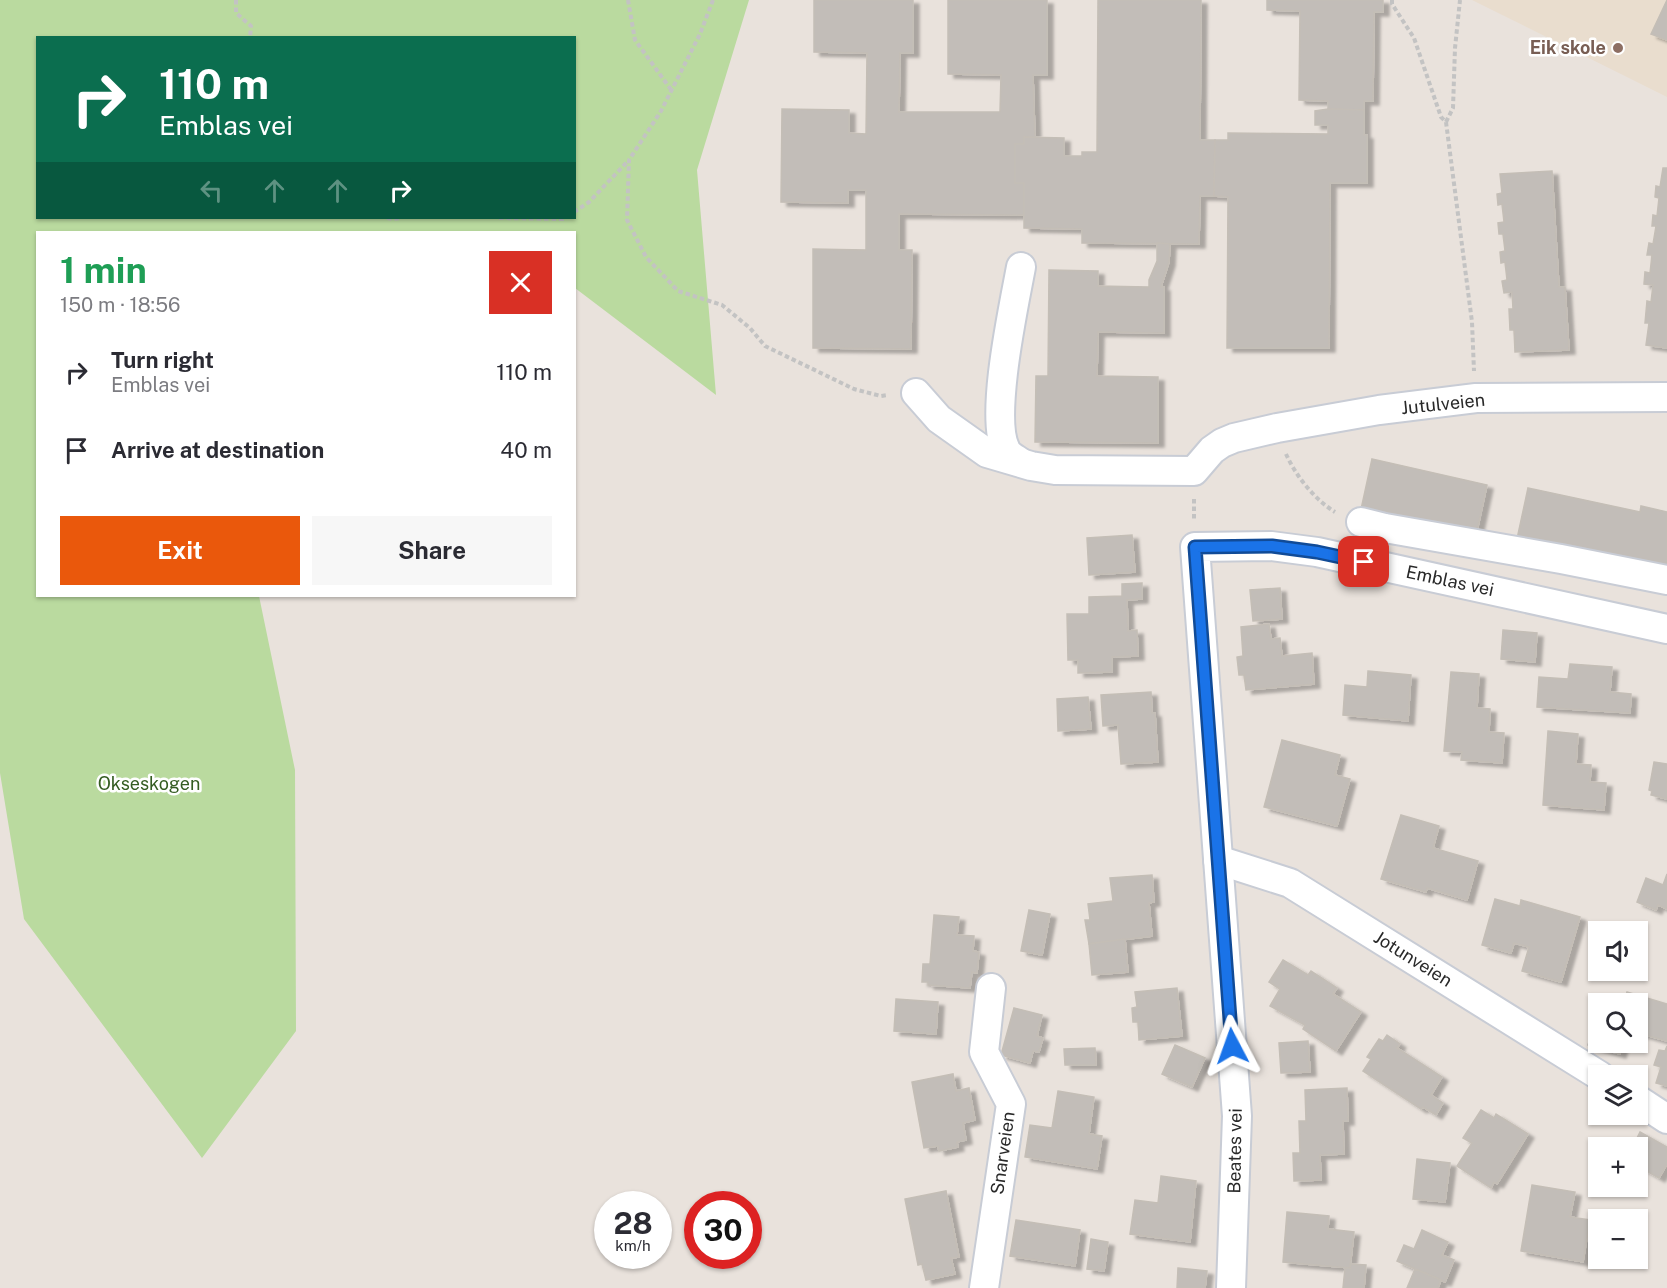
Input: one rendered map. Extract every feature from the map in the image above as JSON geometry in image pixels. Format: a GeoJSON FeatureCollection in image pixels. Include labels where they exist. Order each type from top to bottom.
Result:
{"type":"FeatureCollection","features":[{"type":"Feature","properties":{"kind":"street"},"geometry":{"type":"LineString","coordinates":[[1020,462],[1006,451],[1000,423],[1005,349],[1021,267]]}},
{"type":"Feature","properties":{"kind":"street"},"geometry":{"type":"LineString","coordinates":[[915,393],[939,419],[987,453],[1031,466],[1055,470],[1194,471]]}},
{"type":"Feature","properties":{"kind":"street","name":"Jutulveien"},"geometry":{"type":"LineString","coordinates":[[1194,471],[1212,450],[1222,443],[1277,428],[1379,410],[1476,399],[1667,397]]}},
{"type":"Feature","properties":{"kind":"street"},"geometry":{"type":"LineString","coordinates":[[1361,522],[1667,580]]}},
{"type":"Feature","properties":{"kind":"street","name":"Emblas vei"},"geometry":{"type":"LineString","coordinates":[[1195,547],[1272,546],[1317,552],[1667,629]]}},
{"type":"Feature","properties":{"kind":"street","name":"Beates vei"},"geometry":{"type":"LineString","coordinates":[[1195,547],[1237,1116],[1231,1288]]}},
{"type":"Feature","properties":{"kind":"street","name":"Jotunveien"},"geometry":{"type":"LineString","coordinates":[[1218,860],[1290,883],[1588,1069]]}},
{"type":"Feature","properties":{"kind":"street","name":"Snarveien"},"geometry":{"type":"LineString","coordinates":[[984,1288],[1011,1104],[984,1052],[991,988]]}},
{"type":"Feature","properties":{"kind":"street"},"geometry":{"type":"LineString","coordinates":[[1648,1107],[1667,1119]]}},
{"type":"Feature","properties":{"kind":"path"},"geometry":{"type":"LineString","coordinates":[[236,0],[237,13],[251,26],[250,36]]}},
{"type":"Feature","properties":{"kind":"path"},"geometry":{"type":"LineString","coordinates":[[628,0],[635,40],[672,91]]}},
{"type":"Feature","properties":{"kind":"path"},"geometry":{"type":"LineString","coordinates":[[576,211],[589,202],[629,160],[661,111],[700,34],[713,0]]}},
{"type":"Feature","properties":{"kind":"path"},"geometry":{"type":"LineString","coordinates":[[1392,0],[1392,4],[1414,38],[1441,117],[1446,122]]}},
{"type":"Feature","properties":{"kind":"path"},"geometry":{"type":"LineString","coordinates":[[1460,0],[1455,48],[1453,108],[1446,122],[1472,322],[1476,399]]}},
{"type":"Feature","properties":{"kind":"path"},"geometry":{"type":"LineString","coordinates":[[629,160],[627,220],[646,257],[678,291],[722,305],[750,328],[765,346],[854,389],[881,396],[915,393]]}},
{"type":"Feature","properties":{"kind":"path"},"geometry":{"type":"LineString","coordinates":[[1277,428],[1291,465],[1320,501],[1333,511],[1361,522]]}},
{"type":"Feature","properties":{"kind":"path"},"geometry":{"type":"LineString","coordinates":[[1194,471],[1195,547]]}},
{"type":"Feature","properties":{"kind":"shaded area","name":"Eik skole"},"geometry":{"type":"Polygon","coordinates":[[[1472,0],[1667,0],[1667,97],[1472,0]]]}},
{"type":"Feature","properties":{"kind":"green space","name":"Okseskogen"},"geometry":{"type":"Polygon","coordinates":[[[0,0],[749,0],[697,170],[716,395],[576,289],[576,231],[36,231],[36,597],[259,597],[295,770],[296,1031],[202,1158],[24,919],[0,773],[0,0]]]}},
{"type":"Feature","properties":{"kind":"building"},"geometry":{"type":"Polygon","coordinates":[[[814,0],[913,0],[913,53],[900,53],[899,112],[1000,112],[1001,75],[948,74],[948,0],[1047,0],[1047,75],[1033,75],[1035,138],[1024,137],[1024,144],[1015,144],[1015,183],[1024,183],[1024,215],[899,214],[899,250],[912,250],[911,349],[813,348],[813,249],[866,250],[866,190],[848,190],[848,203],[781,202],[782,109],[849,110],[849,133],[866,134],[867,53],[814,52],[814,0]]]}},
{"type":"Feature","properties":{"kind":"building"},"geometry":{"type":"Polygon","coordinates":[[[1098,0],[1201,0],[1200,140],[1215,140],[1214,196],[1200,196],[1199,244],[1082,243],[1082,229],[1024,228],[1024,183],[1015,183],[1015,144],[1024,144],[1024,137],[1064,138],[1064,156],[1082,156],[1082,152],[1097,152],[1098,0]]]}},
{"type":"Feature","properties":{"kind":"building"},"geometry":{"type":"Polygon","coordinates":[[[1267,0],[1383,0],[1383,12],[1374,12],[1373,101],[1364,101],[1364,110],[1328,109],[1328,101],[1299,100],[1300,11],[1267,10],[1267,0]]]}},
{"type":"Feature","properties":{"kind":"building"},"geometry":{"type":"Polygon","coordinates":[[[1667,0],[1667,40],[1651,34],[1667,0]]]}},
{"type":"Feature","properties":{"kind":"building"},"geometry":{"type":"Polygon","coordinates":[[[1364,110],[1364,135],[1367,135],[1367,183],[1330,183],[1329,348],[1227,348],[1228,197],[1214,196],[1215,140],[1228,140],[1228,133],[1328,134],[1328,125],[1315,125],[1315,111],[1364,110]]]}},
{"type":"Feature","properties":{"kind":"building"},"geometry":{"type":"Polygon","coordinates":[[[1663,168],[1667,168],[1667,348],[1646,345],[1649,323],[1645,323],[1647,301],[1651,302],[1653,285],[1644,284],[1645,272],[1650,273],[1652,255],[1647,255],[1649,243],[1653,244],[1656,226],[1652,226],[1653,215],[1657,216],[1659,198],[1655,197],[1656,186],[1660,187],[1663,168]]]}},
{"type":"Feature","properties":{"kind":"building"},"geometry":{"type":"Polygon","coordinates":[[[1552,171],[1559,287],[1565,287],[1569,350],[1515,352],[1514,330],[1510,330],[1509,309],[1513,309],[1512,292],[1504,293],[1502,281],[1507,280],[1505,262],[1501,263],[1500,252],[1505,251],[1503,234],[1499,234],[1498,223],[1504,222],[1502,204],[1498,205],[1497,194],[1502,193],[1500,174],[1552,171]]]}},
{"type":"Feature","properties":{"kind":"building"},"geometry":{"type":"Polygon","coordinates":[[[1157,243],[1170,244],[1169,262],[1161,287],[1164,287],[1164,333],[1098,332],[1097,376],[1158,377],[1158,443],[1035,442],[1036,376],[1048,376],[1049,270],[1098,271],[1098,286],[1149,287],[1149,280],[1157,261],[1157,243]]]}},
{"type":"Feature","properties":{"kind":"building"},"geometry":{"type":"Polygon","coordinates":[[[1372,459],[1487,485],[1476,536],[1360,514],[1372,459]]]}},
{"type":"Feature","properties":{"kind":"building"},"geometry":{"type":"Polygon","coordinates":[[[1528,488],[1640,512],[1641,506],[1667,512],[1667,570],[1649,566],[1650,562],[1632,558],[1630,568],[1517,539],[1528,488]]]}},
{"type":"Feature","properties":{"kind":"building"},"geometry":{"type":"Polygon","coordinates":[[[1132,535],[1135,572],[1089,575],[1087,538],[1132,535]]]}},
{"type":"Feature","properties":{"kind":"building"},"geometry":{"type":"Polygon","coordinates":[[[1142,583],[1142,599],[1127,600],[1128,631],[1137,630],[1138,656],[1112,657],[1112,672],[1078,673],[1078,660],[1068,660],[1067,614],[1089,614],[1089,597],[1122,596],[1122,584],[1142,583]]]}},
{"type":"Feature","properties":{"kind":"building"},"geometry":{"type":"Polygon","coordinates":[[[1280,588],[1282,619],[1253,621],[1250,590],[1280,588]]]}},
{"type":"Feature","properties":{"kind":"building"},"geometry":{"type":"Polygon","coordinates":[[[1269,624],[1271,639],[1280,638],[1282,656],[1312,653],[1314,684],[1246,690],[1244,675],[1239,675],[1237,657],[1243,656],[1241,627],[1269,624]]]}},
{"type":"Feature","properties":{"kind":"building"},"geometry":{"type":"Polygon","coordinates":[[[1503,630],[1537,633],[1535,662],[1501,659],[1503,630]]]}},
{"type":"Feature","properties":{"kind":"building"},"geometry":{"type":"Polygon","coordinates":[[[1570,664],[1612,667],[1610,692],[1631,694],[1630,713],[1537,707],[1539,677],[1568,679],[1570,664]]]}},
{"type":"Feature","properties":{"kind":"building"},"geometry":{"type":"Polygon","coordinates":[[[1368,671],[1411,675],[1408,721],[1343,715],[1345,685],[1367,687],[1368,671]]]}},
{"type":"Feature","properties":{"kind":"building"},"geometry":{"type":"Polygon","coordinates":[[[1451,672],[1479,674],[1477,708],[1490,709],[1489,732],[1504,733],[1502,763],[1461,760],[1462,752],[1444,751],[1451,672]]]}},
{"type":"Feature","properties":{"kind":"building"},"geometry":{"type":"Polygon","coordinates":[[[1151,692],[1152,713],[1155,713],[1158,762],[1121,764],[1118,725],[1103,726],[1101,695],[1151,692]]]}},
{"type":"Feature","properties":{"kind":"building"},"geometry":{"type":"Polygon","coordinates":[[[1088,697],[1091,729],[1058,731],[1057,699],[1088,697]]]}},
{"type":"Feature","properties":{"kind":"building"},"geometry":{"type":"Polygon","coordinates":[[[1548,731],[1578,734],[1576,764],[1591,765],[1590,782],[1606,783],[1604,810],[1543,805],[1548,731]]]}},
{"type":"Feature","properties":{"kind":"building"},"geometry":{"type":"Polygon","coordinates":[[[1282,740],[1340,755],[1335,775],[1350,779],[1337,826],[1264,807],[1282,740]]]}},
{"type":"Feature","properties":{"kind":"building"},"geometry":{"type":"Polygon","coordinates":[[[1654,762],[1667,764],[1667,799],[1651,795],[1652,791],[1649,790],[1654,762]]]}},
{"type":"Feature","properties":{"kind":"building"},"geometry":{"type":"Polygon","coordinates":[[[1401,815],[1439,826],[1433,848],[1478,861],[1467,900],[1427,888],[1426,892],[1381,879],[1401,815]]]}},
{"type":"Feature","properties":{"kind":"building"},"geometry":{"type":"Polygon","coordinates":[[[1667,874],[1667,909],[1658,905],[1656,910],[1637,902],[1646,878],[1663,885],[1667,874]]]}},
{"type":"Feature","properties":{"kind":"building"},"geometry":{"type":"Polygon","coordinates":[[[1152,875],[1154,902],[1149,903],[1152,936],[1089,944],[1085,920],[1090,920],[1088,904],[1113,901],[1110,878],[1152,875]]]}},
{"type":"Feature","properties":{"kind":"building"},"geometry":{"type":"Polygon","coordinates":[[[1495,899],[1520,906],[1521,900],[1580,917],[1561,982],[1522,971],[1529,947],[1514,943],[1511,953],[1482,945],[1495,899]]]}},
{"type":"Feature","properties":{"kind":"building"},"geometry":{"type":"Polygon","coordinates":[[[1029,910],[1050,914],[1042,955],[1021,951],[1029,910]]]}},
{"type":"Feature","properties":{"kind":"building"},"geometry":{"type":"Polygon","coordinates":[[[934,915],[959,917],[957,935],[974,936],[973,951],[979,952],[977,973],[972,972],[970,988],[928,985],[928,982],[922,982],[923,964],[930,964],[934,915]]]}},
{"type":"Feature","properties":{"kind":"building"},"geometry":{"type":"Polygon","coordinates":[[[1125,939],[1128,972],[1092,975],[1089,944],[1125,939]]]}},
{"type":"Feature","properties":{"kind":"building"},"geometry":{"type":"Polygon","coordinates":[[[1283,960],[1308,975],[1311,971],[1337,988],[1333,994],[1361,1012],[1336,1051],[1303,1029],[1305,1025],[1270,1006],[1280,989],[1269,982],[1283,960]]]}},
{"type":"Feature","properties":{"kind":"building"},"geometry":{"type":"Polygon","coordinates":[[[1177,988],[1182,1036],[1139,1040],[1138,1022],[1133,1022],[1132,1008],[1137,1007],[1135,992],[1177,988]]]}},
{"type":"Feature","properties":{"kind":"building"},"geometry":{"type":"Polygon","coordinates":[[[1648,998],[1667,1004],[1667,1041],[1648,1036],[1648,998]]]}},
{"type":"Feature","properties":{"kind":"building"},"geometry":{"type":"Polygon","coordinates":[[[896,999],[938,1002],[936,1034],[894,1031],[896,999]]]}},
{"type":"Feature","properties":{"kind":"building"},"geometry":{"type":"Polygon","coordinates":[[[1014,1008],[1042,1015],[1037,1036],[1043,1038],[1039,1052],[1033,1051],[1030,1063],[1001,1055],[1014,1008]]]}},
{"type":"Feature","properties":{"kind":"building"},"geometry":{"type":"Polygon","coordinates":[[[1387,1035],[1400,1044],[1397,1048],[1442,1077],[1431,1095],[1443,1103],[1436,1115],[1423,1107],[1421,1109],[1363,1071],[1371,1059],[1367,1057],[1379,1039],[1383,1041],[1387,1035]]]}},
{"type":"Feature","properties":{"kind":"building"},"geometry":{"type":"Polygon","coordinates":[[[1308,1041],[1310,1072],[1281,1073],[1279,1043],[1308,1041]]]}},
{"type":"Feature","properties":{"kind":"building"},"geometry":{"type":"Polygon","coordinates":[[[1175,1045],[1205,1058],[1192,1087],[1162,1074],[1175,1045]]]}},
{"type":"Feature","properties":{"kind":"building"},"geometry":{"type":"Polygon","coordinates":[[[1667,1046],[1667,1086],[1656,1083],[1661,1067],[1654,1065],[1659,1050],[1665,1051],[1667,1046]]]}},
{"type":"Feature","properties":{"kind":"building"},"geometry":{"type":"Polygon","coordinates":[[[1095,1048],[1096,1065],[1065,1065],[1064,1049],[1095,1048]]]}},
{"type":"Feature","properties":{"kind":"building"},"geometry":{"type":"Polygon","coordinates":[[[953,1074],[956,1091],[969,1088],[975,1120],[963,1123],[966,1140],[957,1142],[958,1147],[939,1151],[938,1146],[924,1148],[912,1082],[953,1074]]]}},
{"type":"Feature","properties":{"kind":"building"},"geometry":{"type":"Polygon","coordinates":[[[1347,1088],[1348,1121],[1343,1121],[1344,1154],[1320,1155],[1321,1180],[1294,1181],[1293,1153],[1300,1153],[1299,1121],[1306,1121],[1305,1090],[1347,1088]]]}},
{"type":"Feature","properties":{"kind":"building"},"geometry":{"type":"Polygon","coordinates":[[[1058,1091],[1094,1097],[1089,1134],[1102,1136],[1097,1169],[1025,1157],[1030,1125],[1052,1128],[1058,1091]]]}},
{"type":"Feature","properties":{"kind":"building"},"geometry":{"type":"Polygon","coordinates":[[[1481,1110],[1494,1118],[1496,1114],[1528,1134],[1497,1184],[1494,1182],[1491,1188],[1457,1166],[1472,1143],[1463,1138],[1481,1110]]]}},
{"type":"Feature","properties":{"kind":"building"},"geometry":{"type":"Polygon","coordinates":[[[1640,1132],[1667,1147],[1667,1164],[1659,1178],[1648,1172],[1648,1137],[1638,1137],[1640,1132]]]}},
{"type":"Feature","properties":{"kind":"building"},"geometry":{"type":"Polygon","coordinates":[[[1417,1159],[1450,1163],[1445,1202],[1413,1199],[1417,1159]]]}},
{"type":"Feature","properties":{"kind":"building"},"geometry":{"type":"Polygon","coordinates":[[[1161,1176],[1196,1181],[1190,1242],[1130,1234],[1135,1200],[1158,1203],[1161,1176]]]}},
{"type":"Feature","properties":{"kind":"building"},"geometry":{"type":"Polygon","coordinates":[[[1532,1185],[1575,1192],[1570,1217],[1588,1220],[1583,1262],[1521,1251],[1532,1185]]]}},
{"type":"Feature","properties":{"kind":"building"},"geometry":{"type":"Polygon","coordinates":[[[946,1191],[959,1257],[951,1258],[955,1274],[926,1280],[922,1264],[918,1265],[905,1199],[946,1191]]]}},
{"type":"Feature","properties":{"kind":"building"},"geometry":{"type":"Polygon","coordinates":[[[1287,1212],[1329,1216],[1328,1229],[1354,1232],[1350,1268],[1283,1262],[1287,1212]]]}},
{"type":"Feature","properties":{"kind":"building"},"geometry":{"type":"Polygon","coordinates":[[[1016,1220],[1080,1230],[1075,1266],[1010,1256],[1016,1220]]]}},
{"type":"Feature","properties":{"kind":"building"},"geometry":{"type":"Polygon","coordinates":[[[1422,1230],[1448,1242],[1442,1255],[1454,1260],[1445,1282],[1397,1261],[1404,1245],[1414,1249],[1422,1230]]]}},
{"type":"Feature","properties":{"kind":"building"},"geometry":{"type":"Polygon","coordinates":[[[1091,1239],[1108,1242],[1104,1271],[1087,1269],[1091,1239]]]}},
{"type":"Feature","properties":{"kind":"building"},"geometry":{"type":"Polygon","coordinates":[[[1351,1264],[1366,1265],[1364,1288],[1343,1288],[1345,1268],[1350,1268],[1351,1264]]]}},
{"type":"Feature","properties":{"kind":"building"},"geometry":{"type":"Polygon","coordinates":[[[1178,1268],[1207,1271],[1205,1288],[1177,1288],[1178,1268]]]}},
{"type":"Feature","properties":{"kind":"building"},"geometry":{"type":"Polygon","coordinates":[[[1415,1269],[1441,1280],[1438,1288],[1407,1288],[1415,1269]]]}},
{"type":"Feature","properties":{"kind":"place","name":"Eik skole"},"geometry":{"type":"Point","coordinates":[1618,48]}},
{"type":"Feature","properties":{"kind":"route"},"geometry":{"type":"LineString","coordinates":[[1232,1046],[1195,547],[1272,546],[1364,562]]}}]}
